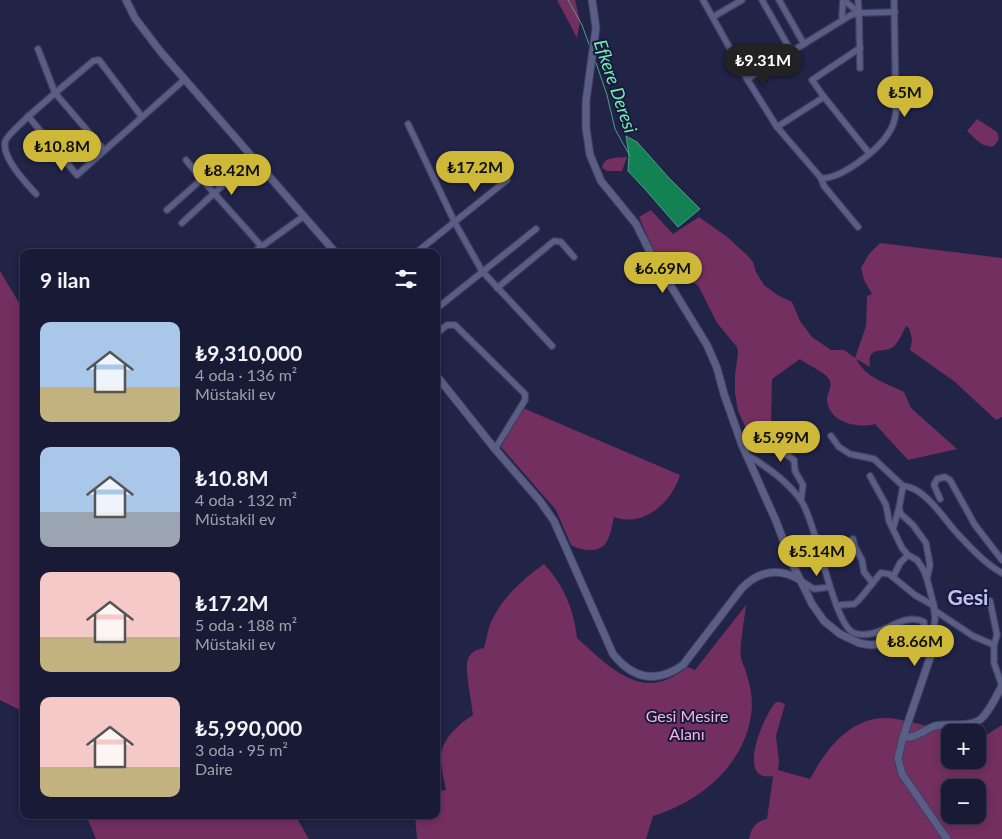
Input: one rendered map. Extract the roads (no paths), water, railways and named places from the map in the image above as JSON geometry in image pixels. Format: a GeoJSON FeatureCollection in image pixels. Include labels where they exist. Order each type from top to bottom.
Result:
{"type":"FeatureCollection","features":[{"type":"Feature","properties":{"kind":"street"},"geometry":{"type":"LineString","coordinates":[[126,0],[135,18],[160,51],[332,249]]}},
{"type":"Feature","properties":{"kind":"street"},"geometry":{"type":"LineString","coordinates":[[592,0],[596,28],[586,101],[586,128],[590,155],[601,181],[636,224],[650,252],[707,345],[717,368],[733,420],[747,455],[812,604],[824,621],[840,634],[859,643],[881,644],[916,631],[924,630],[932,636]]}},
{"type":"Feature","properties":{"kind":"street"},"geometry":{"type":"LineString","coordinates":[[703,0],[747,79],[777,127],[821,178],[824,186],[858,227]]}},
{"type":"Feature","properties":{"kind":"street"},"geometry":{"type":"LineString","coordinates":[[713,17],[742,0]]}},
{"type":"Feature","properties":{"kind":"street"},"geometry":{"type":"LineString","coordinates":[[762,0],[791,51]]}},
{"type":"Feature","properties":{"kind":"street"},"geometry":{"type":"LineString","coordinates":[[779,0],[804,44]]}},
{"type":"Feature","properties":{"kind":"street"},"geometry":{"type":"LineString","coordinates":[[843,19],[844,0]]}},
{"type":"Feature","properties":{"kind":"street"},"geometry":{"type":"LineString","coordinates":[[844,0],[859,12]]}},
{"type":"Feature","properties":{"kind":"street"},"geometry":{"type":"LineString","coordinates":[[858,0],[860,68]]}},
{"type":"Feature","properties":{"kind":"street"},"geometry":{"type":"LineString","coordinates":[[821,178],[841,173],[869,153],[887,136],[895,118],[894,0]]}},
{"type":"Feature","properties":{"kind":"street"},"geometry":{"type":"LineString","coordinates":[[747,79],[843,19],[859,12],[895,12]]}},
{"type":"Feature","properties":{"kind":"street"},"geometry":{"type":"LineString","coordinates":[[860,48],[812,80],[869,153]]}},
{"type":"Feature","properties":{"kind":"street"},"geometry":{"type":"LineString","coordinates":[[38,49],[55,93],[104,150]]}},
{"type":"Feature","properties":{"kind":"street"},"geometry":{"type":"LineString","coordinates":[[36,194],[17,174],[5,147],[6,139],[28,116],[93,61],[98,59],[142,117]]}},
{"type":"Feature","properties":{"kind":"street"},"geometry":{"type":"LineString","coordinates":[[28,116],[77,174],[186,79]]}},
{"type":"Feature","properties":{"kind":"street"},"geometry":{"type":"LineString","coordinates":[[777,127],[824,97]]}},
{"type":"Feature","properties":{"kind":"street"},"geometry":{"type":"LineString","coordinates":[[408,124],[455,223],[482,271],[552,346]]}},
{"type":"Feature","properties":{"kind":"street"},"geometry":{"type":"LineString","coordinates":[[182,223],[252,158]]}},
{"type":"Feature","properties":{"kind":"street"},"geometry":{"type":"LineString","coordinates":[[186,160],[262,246]]}},
{"type":"Feature","properties":{"kind":"street"},"geometry":{"type":"LineString","coordinates":[[167,210],[202,180]]}},
{"type":"Feature","properties":{"kind":"street"},"geometry":{"type":"LineString","coordinates":[[421,249],[507,180]]}},
{"type":"Feature","properties":{"kind":"street"},"geometry":{"type":"LineString","coordinates":[[258,249],[304,216]]}},
{"type":"Feature","properties":{"kind":"street"},"geometry":{"type":"LineString","coordinates":[[440,305],[536,229]]}},
{"type":"Feature","properties":{"kind":"street"},"geometry":{"type":"LineString","coordinates":[[497,288],[554,241],[561,242],[574,257]]}},
{"type":"Feature","properties":{"kind":"street"},"geometry":{"type":"LineString","coordinates":[[440,331],[448,324],[455,325],[525,394],[525,400],[495,449]]}},
{"type":"Feature","properties":{"kind":"street"},"geometry":{"type":"LineString","coordinates":[[440,380],[495,449],[540,500],[554,521],[613,654],[621,664],[632,672],[650,677],[660,676],[673,672],[683,665],[742,588],[750,580],[760,575],[770,572],[782,572],[814,589],[830,587]]}},
{"type":"Feature","properties":{"kind":"street"},"geometry":{"type":"LineString","coordinates":[[769,429],[775,446],[794,460],[795,471],[803,485],[801,500]]}},
{"type":"Feature","properties":{"kind":"street"},"geometry":{"type":"LineString","coordinates":[[831,436],[839,447],[850,454],[874,459],[903,486],[918,491],[937,507],[961,536],[984,559],[1002,573]]}},
{"type":"Feature","properties":{"kind":"street"},"geometry":{"type":"LineString","coordinates":[[747,455],[782,480],[801,500],[814,531],[830,587],[848,628],[854,633],[865,634],[880,631],[914,619],[924,622],[924,630]]}},
{"type":"Feature","properties":{"kind":"street"},"geometry":{"type":"LineString","coordinates":[[870,476],[886,505],[889,520],[902,548],[908,555],[917,560],[923,568],[934,608],[933,649],[903,737],[898,758],[902,774],[947,839]]}},
{"type":"Feature","properties":{"kind":"street"},"geometry":{"type":"LineString","coordinates":[[940,499],[934,485],[938,479],[945,477],[950,480],[975,525],[1002,560]]}},
{"type":"Feature","properties":{"kind":"street"},"geometry":{"type":"LineString","coordinates":[[893,529],[903,486]]}},
{"type":"Feature","properties":{"kind":"street"},"geometry":{"type":"LineString","coordinates":[[899,508],[926,543],[930,565],[927,579]]}},
{"type":"Feature","properties":{"kind":"street"},"geometry":{"type":"LineString","coordinates":[[853,539],[854,547],[862,560],[864,572],[872,582]]}},
{"type":"Feature","properties":{"kind":"street"},"geometry":{"type":"LineString","coordinates":[[893,577],[900,563],[908,555]]}},
{"type":"Feature","properties":{"kind":"street"},"geometry":{"type":"LineString","coordinates":[[837,606],[858,602],[881,573],[889,574],[973,636],[994,646]]}},
{"type":"Feature","properties":{"kind":"street"},"geometry":{"type":"LineString","coordinates":[[903,737],[912,737],[934,727],[972,723],[979,721],[984,716],[1002,686],[994,663],[994,646],[997,635],[990,601]]}},
{"type":"Feature","properties":{"kind":"waterway","name":"Efkere Deresi"},"geometry":{"type":"LineString","coordinates":[[568,0],[582,25],[590,47]]}},
{"type":"Feature","properties":{"kind":"waterway","name":"Efkere Deresi"},"geometry":{"type":"LineString","coordinates":[[595,60],[607,95],[615,129],[630,156]]}},
{"type":"Feature","properties":{"kind":"district","name":"Gesi"},"geometry":{"type":"Point","coordinates":[968,596]}},
{"type":"Feature","properties":{"kind":"park label","name":"Gesi Mesire Alanı"},"geometry":{"type":"Point","coordinates":[687,724]}}]}
